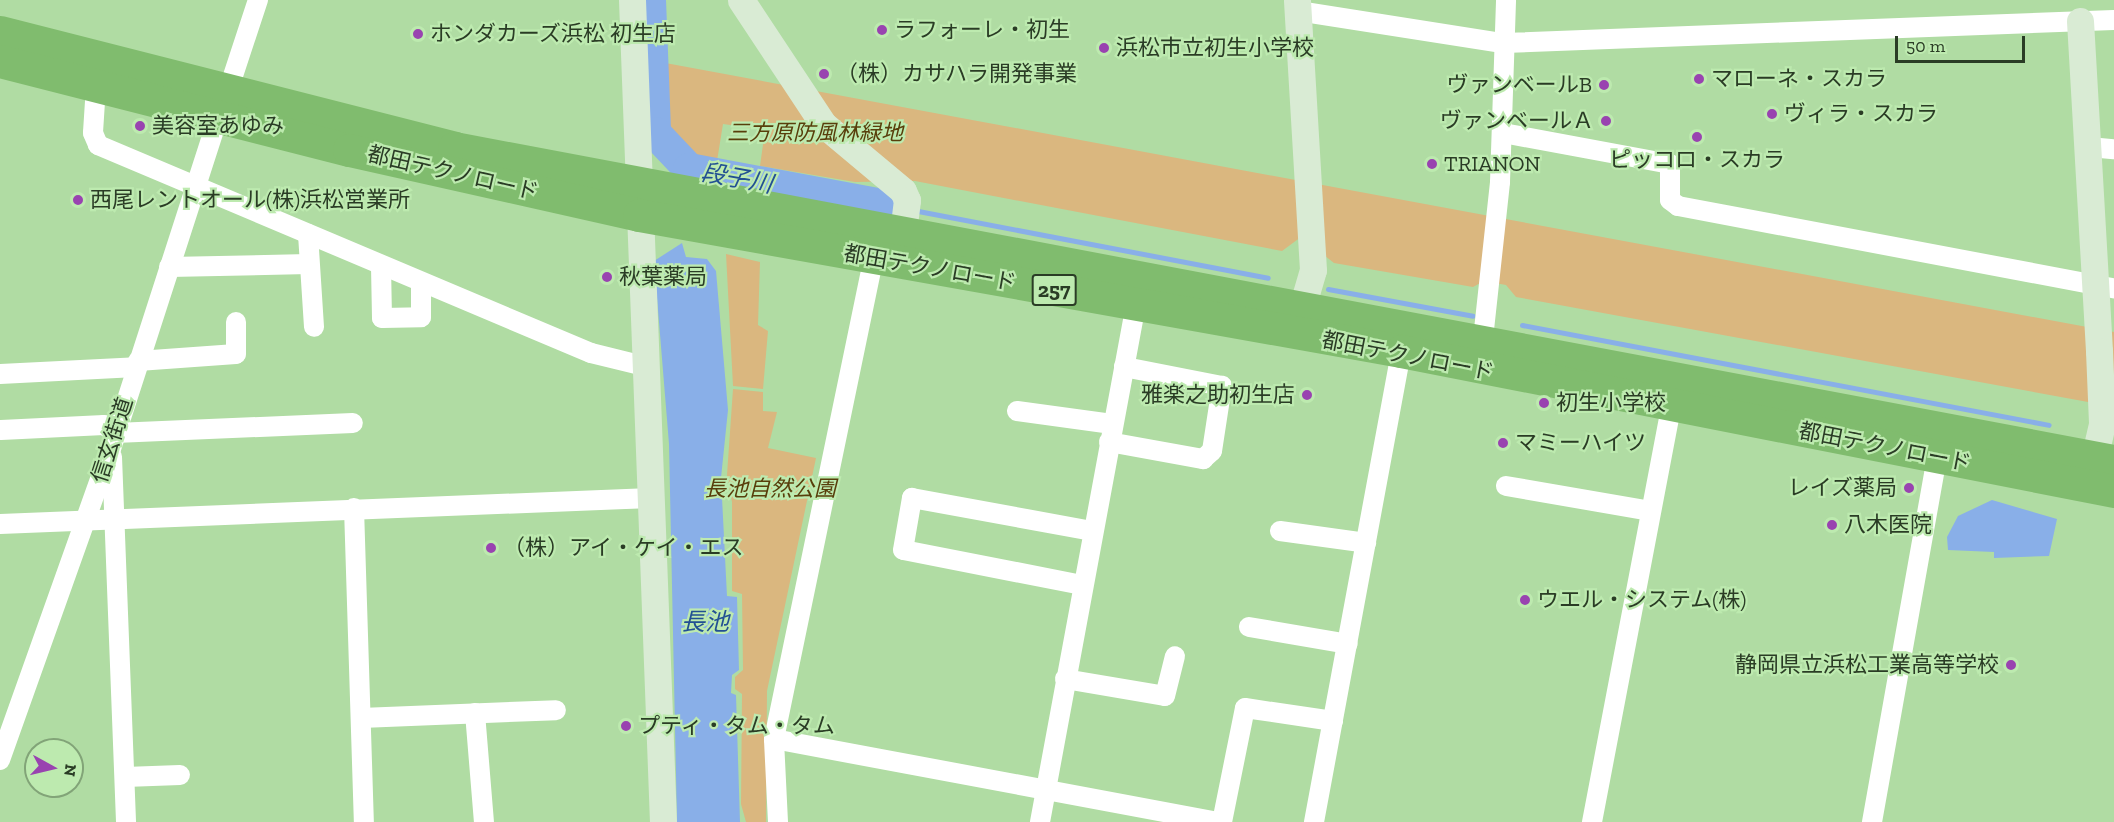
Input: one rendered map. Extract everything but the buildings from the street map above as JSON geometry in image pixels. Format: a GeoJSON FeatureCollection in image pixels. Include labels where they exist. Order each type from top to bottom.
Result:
{"type":"FeatureCollection","features":[{"type":"Feature","properties":{"kind":"highway","name":"都田テクノロード"},"geometry":{"type":"LineString","coordinates":[[0,32],[223,104]]}},
{"type":"Feature","properties":{"kind":"highway","name":"都田テクノロード"},"geometry":{"type":"LineString","coordinates":[[0,61],[96,86],[223,104],[454,148],[638,200],[874,258],[1136,304],[1483,339],[2104,460]]}},
{"type":"Feature","properties":{"kind":"highway","name":"都田テクノロード"},"geometry":{"type":"LineString","coordinates":[[638,200],[905,218],[1401,351],[1671,406],[2114,491]]}},
{"type":"Feature","properties":{"kind":"street","name":"信玄街道"},"geometry":{"type":"LineString","coordinates":[[0,760],[113,441],[258,0]]}},
{"type":"Feature","properties":{"kind":"street"},"geometry":{"type":"LineString","coordinates":[[632,0],[644,366],[663,822]]}},
{"type":"Feature","properties":{"kind":"street"},"geometry":{"type":"LineString","coordinates":[[741,0],[823,124],[905,218]]}},
{"type":"Feature","properties":{"kind":"street"},"geometry":{"type":"LineString","coordinates":[[1483,339],[1503,133],[1503,43],[1506,0]]}},
{"type":"Feature","properties":{"kind":"street"},"geometry":{"type":"LineString","coordinates":[[1297,322],[1313,270],[1298,5],[1503,43],[2114,20]]}},
{"type":"Feature","properties":{"kind":"street"},"geometry":{"type":"LineString","coordinates":[[2080,21],[2101,148],[2105,286],[2102,424],[2104,460]]}},
{"type":"Feature","properties":{"kind":"street"},"geometry":{"type":"LineString","coordinates":[[96,86],[93,133],[98,145],[196,189],[591,353],[644,366]]}},
{"type":"Feature","properties":{"kind":"street"},"geometry":{"type":"LineString","coordinates":[[1503,133],[1670,164],[1670,200],[1678,206],[2105,286]]}},
{"type":"Feature","properties":{"kind":"street"},"geometry":{"type":"LineString","coordinates":[[308,234],[314,327]]}},
{"type":"Feature","properties":{"kind":"street"},"geometry":{"type":"LineString","coordinates":[[778,822],[774,739],[874,258]]}},
{"type":"Feature","properties":{"kind":"street"},"geometry":{"type":"LineString","coordinates":[[170,267],[309,264]]}},
{"type":"Feature","properties":{"kind":"street"},"geometry":{"type":"LineString","coordinates":[[381,266],[382,318],[421,317],[421,282]]}},
{"type":"Feature","properties":{"kind":"street"},"geometry":{"type":"LineString","coordinates":[[1040,822],[1092,531],[1136,304]]}},
{"type":"Feature","properties":{"kind":"street"},"geometry":{"type":"LineString","coordinates":[[0,374],[236,354],[236,322]]}},
{"type":"Feature","properties":{"kind":"street"},"geometry":{"type":"LineString","coordinates":[[1314,822],[1401,351]]}},
{"type":"Feature","properties":{"kind":"street"},"geometry":{"type":"LineString","coordinates":[[1017,411],[1111,433],[1203,459],[1212,451],[1222,386],[1124,367]]}},
{"type":"Feature","properties":{"kind":"street"},"geometry":{"type":"LineString","coordinates":[[1592,822],[1671,406]]}},
{"type":"Feature","properties":{"kind":"street"},"geometry":{"type":"LineString","coordinates":[[113,441],[353,423]]}},
{"type":"Feature","properties":{"kind":"street"},"geometry":{"type":"LineString","coordinates":[[1,430],[104,425],[113,441],[126,822]]}},
{"type":"Feature","properties":{"kind":"street"},"geometry":{"type":"LineString","coordinates":[[1872,822],[1937,457]]}},
{"type":"Feature","properties":{"kind":"street"},"geometry":{"type":"LineString","coordinates":[[1506,486],[1650,511]]}},
{"type":"Feature","properties":{"kind":"street"},"geometry":{"type":"LineString","coordinates":[[0,524],[354,508],[651,498]]}},
{"type":"Feature","properties":{"kind":"street"},"geometry":{"type":"LineString","coordinates":[[1082,585],[903,550],[912,498],[1092,531]]}},
{"type":"Feature","properties":{"kind":"street"},"geometry":{"type":"LineString","coordinates":[[354,508],[364,822]]}},
{"type":"Feature","properties":{"kind":"street"},"geometry":{"type":"LineString","coordinates":[[1280,531],[1366,543]]}},
{"type":"Feature","properties":{"kind":"street"},"geometry":{"type":"LineString","coordinates":[[1249,627],[1348,644]]}},
{"type":"Feature","properties":{"kind":"street"},"geometry":{"type":"LineString","coordinates":[[1065,679],[1166,696],[1175,656]]}},
{"type":"Feature","properties":{"kind":"street"},"geometry":{"type":"LineString","coordinates":[[774,739],[1220,822],[1245,708],[1334,721]]}},
{"type":"Feature","properties":{"kind":"street"},"geometry":{"type":"LineString","coordinates":[[361,718],[556,710]]}},
{"type":"Feature","properties":{"kind":"street"},"geometry":{"type":"LineString","coordinates":[[475,713],[484,822]]}},
{"type":"Feature","properties":{"kind":"street"},"geometry":{"type":"LineString","coordinates":[[125,777],[180,775]]}},
{"type":"Feature","properties":{"kind":"green space","name":"三方原防風林緑地"},"geometry":{"type":"Polygon","coordinates":[[[660,62],[2114,332],[2114,412],[2110,406],[1516,297],[1506,285],[1484,281],[1473,287],[1334,263],[1301,237],[1282,251],[915,181],[855,182],[760,166],[765,130],[723,124],[717,161],[692,157],[663,129],[660,62]]]}},
{"type":"Feature","properties":{"kind":"green space"},"geometry":{"type":"Polygon","coordinates":[[[726,254],[760,262],[758,325],[768,331],[763,389],[733,386],[726,254]]]}},
{"type":"Feature","properties":{"kind":"green space","name":"長池自然公園"},"geometry":{"type":"Polygon","coordinates":[[[733,389],[763,392],[763,411],[777,412],[768,448],[816,458],[767,691],[766,822],[746,822],[741,804],[742,694],[735,689],[735,677],[743,670],[742,594],[732,591],[732,502],[727,475],[733,389]]]}},
{"type":"Feature","properties":{"kind":"water","name":"長池"},"geometry":{"type":"Polygon","coordinates":[[[682,243],[686,257],[707,259],[716,271],[728,410],[721,478],[727,596],[737,597],[739,670],[732,675],[731,693],[736,695],[740,822],[677,822],[669,444],[654,261],[682,243]]]}},
{"type":"Feature","properties":{"kind":"water"},"geometry":{"type":"Polygon","coordinates":[[[1992,500],[2057,519],[2049,556],[1994,558],[1994,552],[1948,550],[1947,537],[1958,516],[1992,500]]]}},
{"type":"Feature","properties":{"kind":"waterway","name":"段子川"},"geometry":{"type":"LineString","coordinates":[[650,0],[655,133],[689,169],[894,207]]}},
{"type":"Feature","properties":{"kind":"waterway"},"geometry":{"type":"LineString","coordinates":[[918,211],[1268,278]]}},
{"type":"Feature","properties":{"kind":"waterway"},"geometry":{"type":"LineString","coordinates":[[1328,289],[1473,316]]}},
{"type":"Feature","properties":{"kind":"waterway"},"geometry":{"type":"LineString","coordinates":[[1522,325],[2049,425]]}},
{"type":"Feature","properties":{"kind":"place","name":"ラフォーレ・初生"},"geometry":{"type":"Point","coordinates":[882,30]}},
{"type":"Feature","properties":{"kind":"place","name":"ホンダカーズ浜松 初生店"},"geometry":{"type":"Point","coordinates":[418,34]}},
{"type":"Feature","properties":{"kind":"place","name":"浜松市立初生小学校"},"geometry":{"type":"Point","coordinates":[1104,48]}},
{"type":"Feature","properties":{"kind":"place","name":"（株）カサハラ開発事業"},"geometry":{"type":"Point","coordinates":[824,74]}},
{"type":"Feature","properties":{"kind":"place","name":"マローネ・スカラ"},"geometry":{"type":"Point","coordinates":[1699,79]}},
{"type":"Feature","properties":{"kind":"place","name":"ヴァンベールB"},"geometry":{"type":"Point","coordinates":[1604,85]}},
{"type":"Feature","properties":{"kind":"place","name":"ヴィラ・スカラ"},"geometry":{"type":"Point","coordinates":[1772,114]}},
{"type":"Feature","properties":{"kind":"place","name":"ヴァンベールＡ"},"geometry":{"type":"Point","coordinates":[1606,121]}},
{"type":"Feature","properties":{"kind":"place","name":"美容室あゆみ"},"geometry":{"type":"Point","coordinates":[140,126]}},
{"type":"Feature","properties":{"kind":"place","name":"ピッコロ・スカラ"},"geometry":{"type":"Point","coordinates":[1697,137]}},
{"type":"Feature","properties":{"kind":"place","name":"TRIANON"},"geometry":{"type":"Point","coordinates":[1432,164]}},
{"type":"Feature","properties":{"kind":"place","name":"西尾レントオール(株)浜松営業所"},"geometry":{"type":"Point","coordinates":[78,200]}},
{"type":"Feature","properties":{"kind":"place","name":"秋葉薬局"},"geometry":{"type":"Point","coordinates":[607,277]}},
{"type":"Feature","properties":{"kind":"place","name":"雅楽之助初生店"},"geometry":{"type":"Point","coordinates":[1307,395]}},
{"type":"Feature","properties":{"kind":"place","name":"初生小学校"},"geometry":{"type":"Point","coordinates":[1544,403]}},
{"type":"Feature","properties":{"kind":"place","name":"マミーハイツ"},"geometry":{"type":"Point","coordinates":[1503,443]}},
{"type":"Feature","properties":{"kind":"place","name":"レイズ薬局"},"geometry":{"type":"Point","coordinates":[1909,488]}},
{"type":"Feature","properties":{"kind":"place","name":"八木医院"},"geometry":{"type":"Point","coordinates":[1832,525]}},
{"type":"Feature","properties":{"kind":"place","name":"（株）アイ・ケイ・エス"},"geometry":{"type":"Point","coordinates":[491,548]}},
{"type":"Feature","properties":{"kind":"place","name":"ウエル・システム(株)"},"geometry":{"type":"Point","coordinates":[1525,600]}},
{"type":"Feature","properties":{"kind":"place","name":"静岡県立浜松工業高等学校"},"geometry":{"type":"Point","coordinates":[2011,665]}},
{"type":"Feature","properties":{"kind":"place","name":"プティ・タム・タム"},"geometry":{"type":"Point","coordinates":[626,726]}}]}
